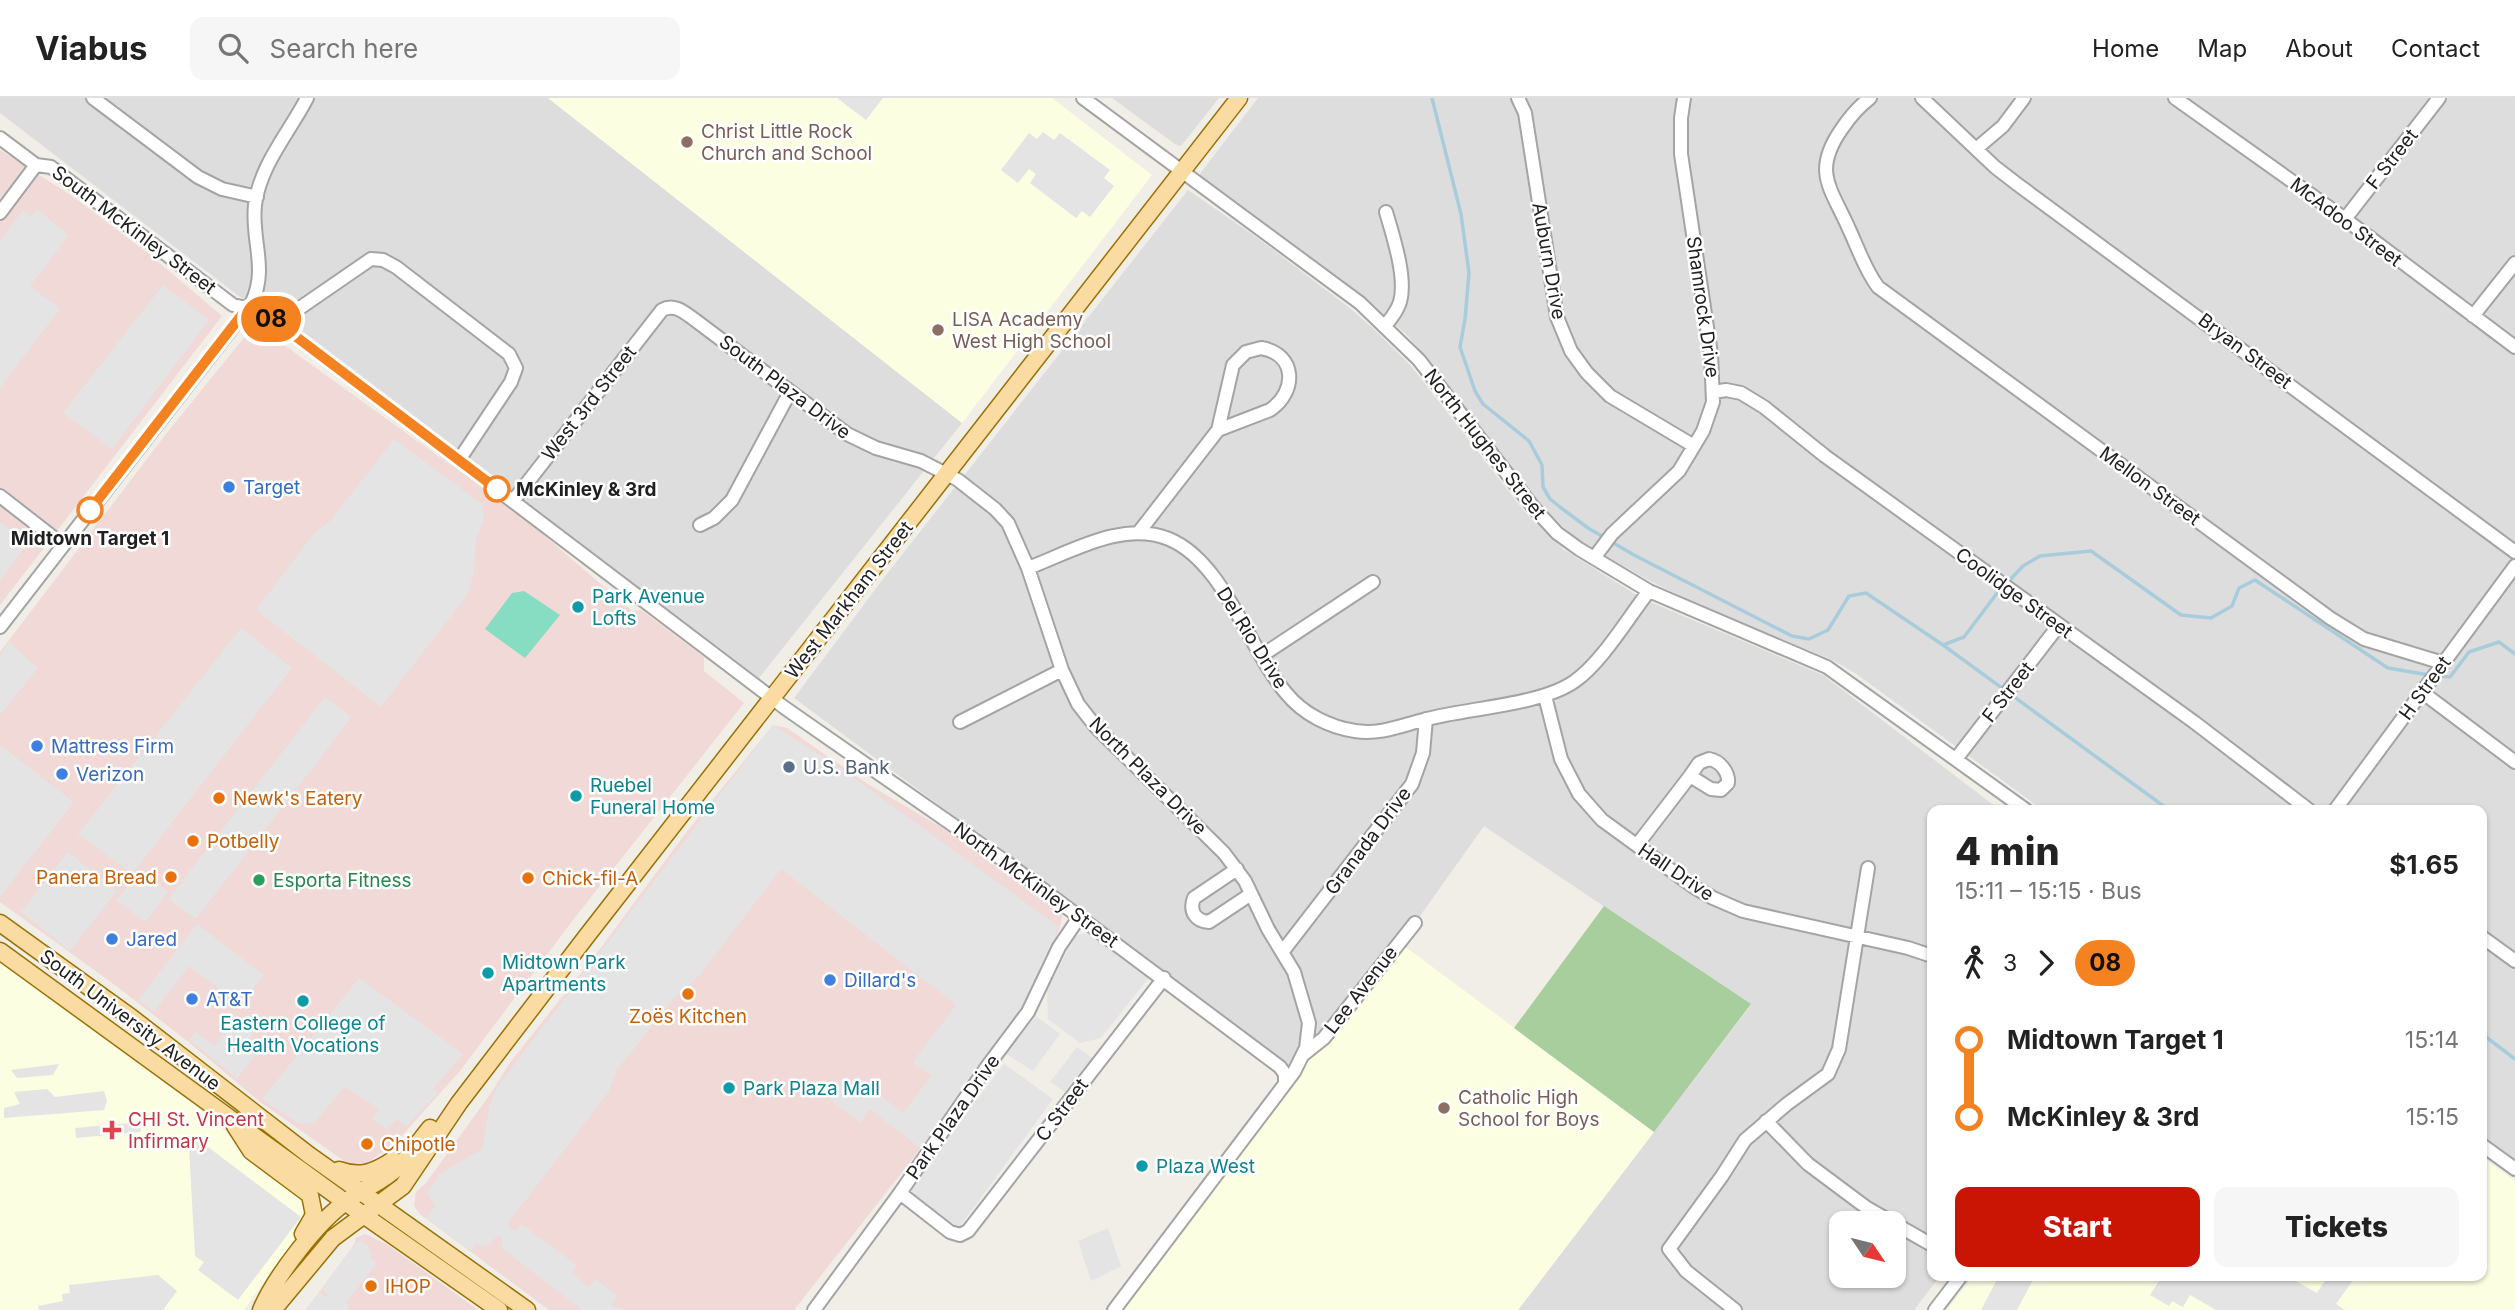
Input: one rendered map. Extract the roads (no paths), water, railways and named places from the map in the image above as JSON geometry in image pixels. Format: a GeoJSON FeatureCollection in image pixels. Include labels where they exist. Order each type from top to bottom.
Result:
{"type":"FeatureCollection","features":[{"type":"Feature","properties":{"kind":"main road","name":"West Markham Street"},"geometry":{"type":"LineString","coordinates":[[273,1310],[333,1238],[403,1186],[459,1103],[586,937],[1239,98]]}},
{"type":"Feature","properties":{"kind":"main road","name":"South University Avenue"},"geometry":{"type":"LineString","coordinates":[[0,923],[131,1018],[318,1160],[527,1310]]}},
{"type":"Feature","properties":{"kind":"main road","name":"South University Avenue"},"geometry":{"type":"LineString","coordinates":[[0,951],[345,1202],[499,1310]]}},
{"type":"Feature","properties":{"kind":"main road","name":"West Markham Street"},"geometry":{"type":"LineString","coordinates":[[261,1310],[268,1292],[317,1229],[345,1202],[374,1186],[400,1166],[440,1115],[459,1103]]}},
{"type":"Feature","properties":{"kind":"main road"},"geometry":{"type":"LineString","coordinates":[[230,1118],[251,1151],[310,1195],[313,1206],[311,1223],[275,1273],[268,1292]]}},
{"type":"Feature","properties":{"kind":"main road"},"geometry":{"type":"LineString","coordinates":[[318,1160],[358,1175],[377,1170],[421,1140]]}},
{"type":"Feature","properties":{"kind":"street"},"geometry":{"type":"LineString","coordinates":[[0,627],[255,295],[260,270],[255,218],[257,197],[266,169],[307,98]]}},
{"type":"Feature","properties":{"kind":"street","name":"North Hughes Street"},"geometry":{"type":"LineString","coordinates":[[1083,98],[1360,303],[1419,360],[1539,514],[1558,533],[1649,591],[1827,667],[2019,805]]}},
{"type":"Feature","properties":{"kind":"street","name":"Auburn Drive"},"geometry":{"type":"LineString","coordinates":[[1518,98],[1525,113],[1556,317],[1571,351],[1587,373],[1610,396],[1694,446]]}},
{"type":"Feature","properties":{"kind":"street","name":"Shamrock Drive"},"geometry":{"type":"LineString","coordinates":[[1594,558],[1608,539],[1678,471],[1707,421],[1714,392],[1711,354],[1681,154],[1680,127],[1684,98]]}},
{"type":"Feature","properties":{"kind":"street","name":"Mellon Street"},"geometry":{"type":"LineString","coordinates":[[1870,98],[1847,121],[1831,145],[1826,162],[1826,175],[1873,280],[1889,296],[2338,623],[2364,639],[2441,666]]}},
{"type":"Feature","properties":{"kind":"street","name":"Bryan Street"},"geometry":{"type":"LineString","coordinates":[[1922,98],[2017,184],[2515,552]]}},
{"type":"Feature","properties":{"kind":"street"},"geometry":{"type":"LineString","coordinates":[[1976,149],[2003,127],[2024,98]]}},
{"type":"Feature","properties":{"kind":"street","name":"McAdoo Street"},"geometry":{"type":"LineString","coordinates":[[2175,98],[2345,219],[2515,347]]}},
{"type":"Feature","properties":{"kind":"street","name":"F Street"},"geometry":{"type":"LineString","coordinates":[[2345,219],[2439,98]]}},
{"type":"Feature","properties":{"kind":"street"},"geometry":{"type":"LineString","coordinates":[[97,99],[198,177],[222,189],[257,197]]}},
{"type":"Feature","properties":{"kind":"street","name":"South McKinley Street"},"geometry":{"type":"LineString","coordinates":[[0,138],[36,166],[46,164],[51,167],[233,305],[259,311],[278,323],[773,699]]}},
{"type":"Feature","properties":{"kind":"street"},"geometry":{"type":"LineString","coordinates":[[0,213],[36,166]]}},
{"type":"Feature","properties":{"kind":"street"},"geometry":{"type":"LineString","coordinates":[[1385,326],[1395,314],[1402,295],[1395,241],[1386,212]]}},
{"type":"Feature","properties":{"kind":"street"},"geometry":{"type":"LineString","coordinates":[[278,323],[371,259],[383,260],[396,267],[509,354],[516,368],[511,382],[459,460]]}},
{"type":"Feature","properties":{"kind":"street"},"geometry":{"type":"LineString","coordinates":[[2473,316],[2515,263]]}},
{"type":"Feature","properties":{"kind":"street","name":"South Plaza Drive"},"geometry":{"type":"LineString","coordinates":[[667,307],[676,308],[695,320],[860,442],[921,461],[947,474]]}},
{"type":"Feature","properties":{"kind":"street","name":"West 3rd Street"},"geometry":{"type":"LineString","coordinates":[[513,501],[667,307]]}},
{"type":"Feature","properties":{"kind":"street"},"geometry":{"type":"LineString","coordinates":[[1139,532],[1218,430],[1233,365],[1237,359],[1253,349],[1269,349],[1279,355],[1290,374],[1283,398],[1270,410],[1218,430]]}},
{"type":"Feature","properties":{"kind":"street","name":"Coolidge Street"},"geometry":{"type":"LineString","coordinates":[[1714,392],[1726,390],[1756,402],[1825,456],[2193,722],[2302,805]]}},
{"type":"Feature","properties":{"kind":"street"},"geometry":{"type":"LineString","coordinates":[[700,525],[714,518],[732,500],[790,392]]}},
{"type":"Feature","properties":{"kind":"street","name":"North Plaza Drive"},"geometry":{"type":"LineString","coordinates":[[947,474],[978,495],[1008,523],[1028,568],[1070,691],[1087,718],[1206,834],[1237,869],[1294,972],[1307,1008],[1308,1035],[1304,1054]]}},
{"type":"Feature","properties":{"kind":"street"},"geometry":{"type":"LineString","coordinates":[[0,496],[63,545]]}},
{"type":"Feature","properties":{"kind":"street","name":"Del Rio Drive"},"geometry":{"type":"LineString","coordinates":[[1028,568],[1106,538],[1139,532],[1175,542],[1194,554],[1214,575],[1261,656],[1287,694],[1311,715],[1325,722],[1340,728],[1372,732],[1388,731],[1426,719],[1545,696],[1565,688],[1585,673],[1649,591]]}},
{"type":"Feature","properties":{"kind":"street","name":"H Street"},"geometry":{"type":"LineString","coordinates":[[2339,805],[2515,566]]}},
{"type":"Feature","properties":{"kind":"street"},"geometry":{"type":"LineString","coordinates":[[1261,656],[1373,582]]}},
{"type":"Feature","properties":{"kind":"street","name":"F Street"},"geometry":{"type":"LineString","coordinates":[[1956,759],[2059,625]]}},
{"type":"Feature","properties":{"kind":"street"},"geometry":{"type":"LineString","coordinates":[[960,722],[1062,670]]}},
{"type":"Feature","properties":{"kind":"street"},"geometry":{"type":"LineString","coordinates":[[2425,689],[2515,762]]}},
{"type":"Feature","properties":{"kind":"street","name":"Hall Drive"},"geometry":{"type":"LineString","coordinates":[[1545,696],[1561,759],[1573,785],[1602,820],[1694,887],[1743,911],[1927,954]]}},
{"type":"Feature","properties":{"kind":"street","name":"North McKinley Street"},"geometry":{"type":"LineString","coordinates":[[773,699],[950,822],[1164,978],[1280,1067],[1285,1074],[1284,1083]]}},
{"type":"Feature","properties":{"kind":"street","name":"Granada Drive"},"geometry":{"type":"LineString","coordinates":[[1283,951],[1412,784],[1423,753],[1426,719]]}},
{"type":"Feature","properties":{"kind":"street"},"geometry":{"type":"LineString","coordinates":[[1637,845],[1675,792],[1690,776]]}},
{"type":"Feature","properties":{"kind":"street"},"geometry":{"type":"LineString","coordinates":[[1735,1310],[1686,1271],[1669,1249],[1745,1140],[1832,1068],[1839,1048],[1868,868]]}},
{"type":"Feature","properties":{"kind":"street"},"geometry":{"type":"LineString","coordinates":[[1237,869],[1194,898],[1192,909],[1198,919],[1209,922],[1251,894]]}},
{"type":"Feature","properties":{"kind":"street","name":"Park Plaza Drive"},"geometry":{"type":"LineString","coordinates":[[814,1310],[900,1194],[1028,1012],[1059,947],[1080,916]]}},
{"type":"Feature","properties":{"kind":"street","name":"Lee Avenue"},"geometry":{"type":"LineString","coordinates":[[1114,1310],[1298,1067],[1304,1054],[1324,1038],[1415,923]]}},
{"type":"Feature","properties":{"kind":"street"},"geometry":{"type":"LineString","coordinates":[[2487,941],[2515,961]]}},
{"type":"Feature","properties":{"kind":"street","name":"C Street"},"geometry":{"type":"LineString","coordinates":[[900,1194],[956,1234],[968,1231],[994,1201],[1164,978]]}},
{"type":"Feature","properties":{"kind":"street"},"geometry":{"type":"LineString","coordinates":[[1766,1121],[1808,1164],[1867,1208],[1927,1242]]}},
{"type":"Feature","properties":{"kind":"street"},"geometry":{"type":"LineString","coordinates":[[2487,1148],[2515,1169]]}},
{"type":"Feature","properties":{"kind":"street"},"geometry":{"type":"LineString","coordinates":[[1935,1310],[1957,1281]]}},
{"type":"Feature","properties":{"kind":"waterway"},"geometry":{"type":"LineString","coordinates":[[1432,98],[1461,214],[1469,273],[1460,347],[1475,391],[1483,404],[1529,441],[1542,465],[1543,487],[1550,499],[1588,528],[1634,555],[1792,636],[1809,639],[1828,630],[1849,596],[1866,593],[1943,645],[1964,637],[2001,588]]}},
{"type":"Feature","properties":{"kind":"waterway"},"geometry":{"type":"LineString","coordinates":[[2007,583],[2023,566],[2040,556],[2091,551],[2181,615],[2211,618],[2232,606],[2239,588],[2255,580],[2388,668],[2429,675]]}},
{"type":"Feature","properties":{"kind":"waterway"},"geometry":{"type":"LineString","coordinates":[[2437,676],[2450,677],[2469,652],[2499,642],[2515,654]]}},
{"type":"Feature","properties":{"kind":"waterway"},"geometry":{"type":"LineString","coordinates":[[1943,645],[2162,805]]}},
{"type":"Feature","properties":{"kind":"waterway"},"geometry":{"type":"LineString","coordinates":[[2487,1038],[2515,1059]]}},
{"type":"Feature","properties":{"kind":"place","name":"Christ Little Rock Church and School"},"geometry":{"type":"Point","coordinates":[687,142]}},
{"type":"Feature","properties":{"kind":"place","name":"LISA Academy West High School"},"geometry":{"type":"Point","coordinates":[938,330]}},
{"type":"Feature","properties":{"kind":"place","name":"Target"},"geometry":{"type":"Point","coordinates":[229,487]}},
{"type":"Feature","properties":{"kind":"place","name":"McKinley & 3rd"},"geometry":{"type":"Point","coordinates":[497,489]}},
{"type":"Feature","properties":{"kind":"place","name":"Midtown Target 1"},"geometry":{"type":"Point","coordinates":[90,510]}},
{"type":"Feature","properties":{"kind":"place","name":"Park Avenue Lofts"},"geometry":{"type":"Point","coordinates":[578,607]}},
{"type":"Feature","properties":{"kind":"place","name":"Mattress Firm"},"geometry":{"type":"Point","coordinates":[37,746]}},
{"type":"Feature","properties":{"kind":"place","name":"U.S. Bank"},"geometry":{"type":"Point","coordinates":[789,767]}},
{"type":"Feature","properties":{"kind":"place","name":"Verizon"},"geometry":{"type":"Point","coordinates":[62,774]}},
{"type":"Feature","properties":{"kind":"place","name":"Ruebel Funeral Home"},"geometry":{"type":"Point","coordinates":[576,796]}},
{"type":"Feature","properties":{"kind":"place","name":"Newk's Eatery"},"geometry":{"type":"Point","coordinates":[219,798]}},
{"type":"Feature","properties":{"kind":"place","name":"Potbelly"},"geometry":{"type":"Point","coordinates":[193,841]}},
{"type":"Feature","properties":{"kind":"place","name":"Panera Bread"},"geometry":{"type":"Point","coordinates":[171,877]}},
{"type":"Feature","properties":{"kind":"place","name":"Chick-fil-A"},"geometry":{"type":"Point","coordinates":[528,878]}},
{"type":"Feature","properties":{"kind":"place","name":"Esporta Fitness"},"geometry":{"type":"Point","coordinates":[259,880]}},
{"type":"Feature","properties":{"kind":"place","name":"Jared"},"geometry":{"type":"Point","coordinates":[112,939]}},
{"type":"Feature","properties":{"kind":"place","name":"Midtown Park Apartments"},"geometry":{"type":"Point","coordinates":[488,973]}},
{"type":"Feature","properties":{"kind":"place","name":"Dillard's"},"geometry":{"type":"Point","coordinates":[830,980]}},
{"type":"Feature","properties":{"kind":"place","name":"Zoës Kitchen"},"geometry":{"type":"Point","coordinates":[688,994]}},
{"type":"Feature","properties":{"kind":"place","name":"AT&T"},"geometry":{"type":"Point","coordinates":[192,999]}},
{"type":"Feature","properties":{"kind":"place","name":"Eastern College of Health Vocations"},"geometry":{"type":"Point","coordinates":[303,1001]}},
{"type":"Feature","properties":{"kind":"place","name":"Park Plaza Mall"},"geometry":{"type":"Point","coordinates":[729,1088]}},
{"type":"Feature","properties":{"kind":"place","name":"Catholic High School for Boys"},"geometry":{"type":"Point","coordinates":[1444,1108]}},
{"type":"Feature","properties":{"kind":"place","name":"CHI St. Vincent Infirmary"},"geometry":{"type":"Point","coordinates":[112,1130]}},
{"type":"Feature","properties":{"kind":"place","name":"Chipotle"},"geometry":{"type":"Point","coordinates":[367,1144]}},
{"type":"Feature","properties":{"kind":"place","name":"Plaza West"},"geometry":{"type":"Point","coordinates":[1142,1166]}},
{"type":"Feature","properties":{"kind":"place","name":"IHOP"},"geometry":{"type":"Point","coordinates":[371,1286]}}]}
